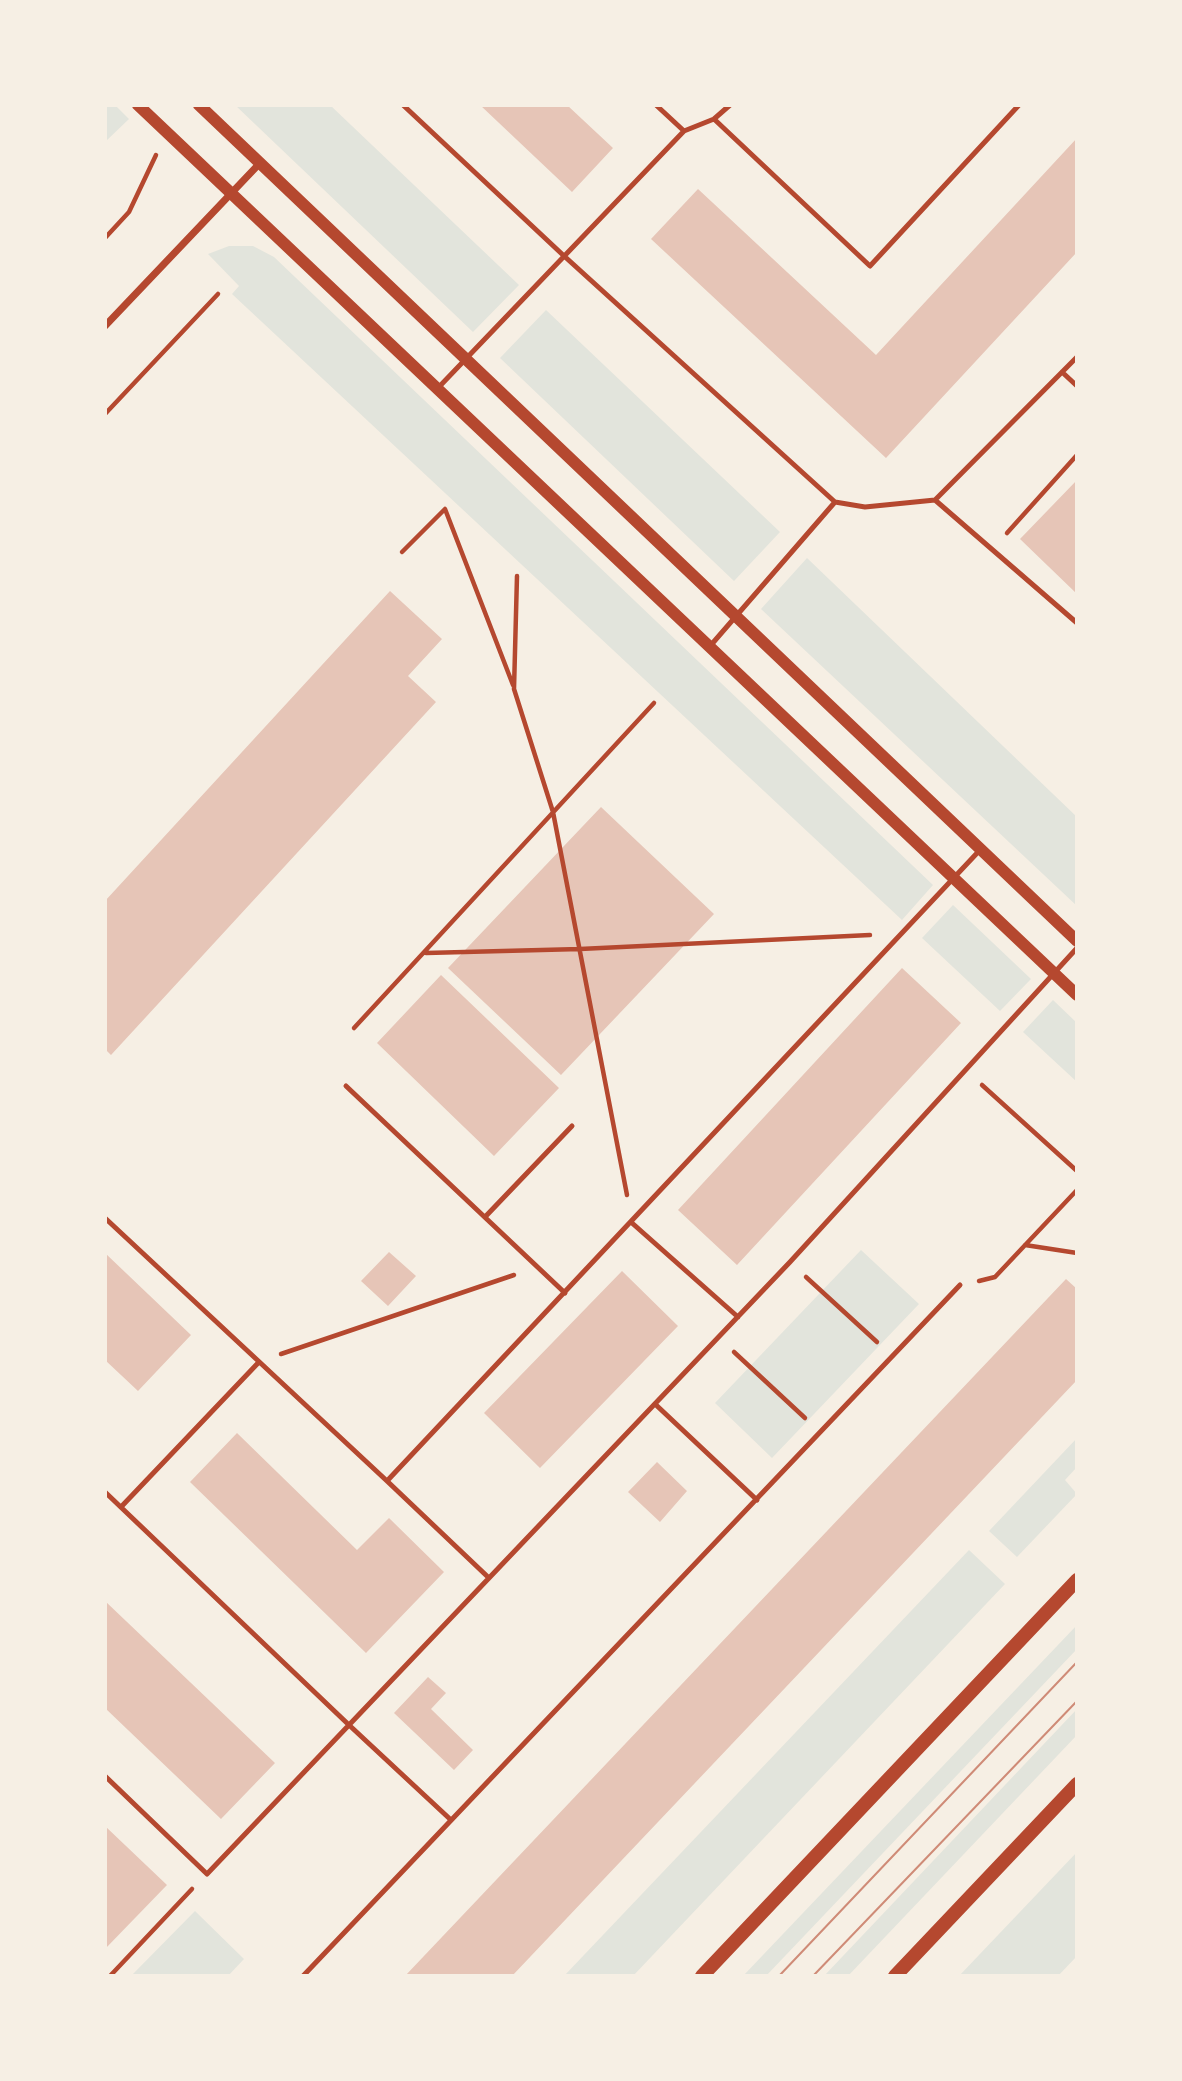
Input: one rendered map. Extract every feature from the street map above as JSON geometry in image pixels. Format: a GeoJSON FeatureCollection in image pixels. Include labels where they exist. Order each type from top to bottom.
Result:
{"type":"FeatureCollection","features":[{"type":"Feature","properties":{"kind":"main road"},"geometry":{"type":"LineString","coordinates":[[702,1976],[1077,1580]]}},
{"type":"Feature","properties":{"kind":"main road"},"geometry":{"type":"LineString","coordinates":[[895,1976],[1077,1784]]}},
{"type":"Feature","properties":{"kind":"street"},"geometry":{"type":"LineString","coordinates":[[138,105],[1077,995]]}},
{"type":"Feature","properties":{"kind":"street"},"geometry":{"type":"LineString","coordinates":[[199,105],[1077,941]]}},
{"type":"Feature","properties":{"kind":"street"},"geometry":{"type":"LineString","coordinates":[[105,326],[260,163]]}},
{"type":"Feature","properties":{"kind":"lane"},"geometry":{"type":"LineString","coordinates":[[403,105],[563,255],[835,502],[865,507],[935,500],[1077,356]]}},
{"type":"Feature","properties":{"kind":"lane"},"geometry":{"type":"LineString","coordinates":[[656,105],[684,131]]}},
{"type":"Feature","properties":{"kind":"lane"},"geometry":{"type":"LineString","coordinates":[[437,389],[684,131],[714,119],[730,105]]}},
{"type":"Feature","properties":{"kind":"lane"},"geometry":{"type":"LineString","coordinates":[[714,119],[870,266],[1019,105]]}},
{"type":"Feature","properties":{"kind":"lane"},"geometry":{"type":"LineString","coordinates":[[1062,372],[1077,386]]}},
{"type":"Feature","properties":{"kind":"lane"},"geometry":{"type":"LineString","coordinates":[[935,500],[1077,623]]}},
{"type":"Feature","properties":{"kind":"lane"},"geometry":{"type":"LineString","coordinates":[[709,647],[835,502]]}},
{"type":"Feature","properties":{"kind":"lane"},"geometry":{"type":"LineString","coordinates":[[387,1481],[981,849]]}},
{"type":"Feature","properties":{"kind":"lane"},"geometry":{"type":"LineString","coordinates":[[105,1776],[207,1874],[790,1262],[1077,948]]}},
{"type":"Feature","properties":{"kind":"lane"},"geometry":{"type":"LineString","coordinates":[[346,1086],[565,1293]]}},
{"type":"Feature","properties":{"kind":"lane"},"geometry":{"type":"LineString","coordinates":[[485,1217],[572,1126]]}},
{"type":"Feature","properties":{"kind":"lane"},"geometry":{"type":"LineString","coordinates":[[105,1219],[489,1578]]}},
{"type":"Feature","properties":{"kind":"lane"},"geometry":{"type":"LineString","coordinates":[[632,1223],[738,1317]]}},
{"type":"Feature","properties":{"kind":"lane"},"geometry":{"type":"LineString","coordinates":[[303,1976],[960,1285]]}},
{"type":"Feature","properties":{"kind":"lane"},"geometry":{"type":"LineString","coordinates":[[121,1507],[259,1362]]}},
{"type":"Feature","properties":{"kind":"lane"},"geometry":{"type":"LineString","coordinates":[[655,1404],[757,1500]]}},
{"type":"Feature","properties":{"kind":"lane"},"geometry":{"type":"LineString","coordinates":[[105,1492],[451,1820]]}},
{"type":"Feature","properties":{"kind":"path"},"geometry":{"type":"LineString","coordinates":[[105,238],[130,212],[157,154]]}},
{"type":"Feature","properties":{"kind":"path"},"geometry":{"type":"LineString","coordinates":[[105,414],[218,294]]}},
{"type":"Feature","properties":{"kind":"path"},"geometry":{"type":"LineString","coordinates":[[992,549],[1077,455]]}},
{"type":"Feature","properties":{"kind":"path"},"geometry":{"type":"LineString","coordinates":[[402,552],[445,509],[514,689],[553,812],[632,1223]]}},
{"type":"Feature","properties":{"kind":"path"},"geometry":{"type":"LineString","coordinates":[[514,689],[517,576]]}},
{"type":"Feature","properties":{"kind":"path"},"geometry":{"type":"LineString","coordinates":[[354,1028],[654,703]]}},
{"type":"Feature","properties":{"kind":"path"},"geometry":{"type":"LineString","coordinates":[[426,953],[580,949],[902,933]]}},
{"type":"Feature","properties":{"kind":"path"},"geometry":{"type":"LineString","coordinates":[[966,1070],[1077,1171]]}},
{"type":"Feature","properties":{"kind":"path"},"geometry":{"type":"LineString","coordinates":[[960,1285],[995,1277],[1077,1190]]}},
{"type":"Feature","properties":{"kind":"path"},"geometry":{"type":"LineString","coordinates":[[1024,1245],[1077,1253]]}},
{"type":"Feature","properties":{"kind":"path"},"geometry":{"type":"LineString","coordinates":[[790,1262],[892,1357]]}},
{"type":"Feature","properties":{"kind":"path"},"geometry":{"type":"LineString","coordinates":[[259,1362],[538,1267]]}},
{"type":"Feature","properties":{"kind":"path"},"geometry":{"type":"LineString","coordinates":[[718,1337],[821,1432]]}},
{"type":"Feature","properties":{"kind":"path"},"geometry":{"type":"LineString","coordinates":[[110,1976],[207,1874]]}},
{"type":"Feature","properties":{"kind":"shaded area"},"geometry":{"type":"Polygon","coordinates":[[[105,105],[115,105],[129,119],[105,142],[105,105]]]}},
{"type":"Feature","properties":{"kind":"shaded area"},"geometry":{"type":"Polygon","coordinates":[[[235,105],[330,105],[519,285],[473,332],[235,105]]]}},
{"type":"Feature","properties":{"kind":"shaded area"},"geometry":{"type":"Polygon","coordinates":[[[229,246],[253,246],[274,257],[933,885],[902,920],[232,294],[239,286],[208,254],[229,246]]]}},
{"type":"Feature","properties":{"kind":"shaded area"},"geometry":{"type":"Polygon","coordinates":[[[546,310],[780,532],[734,581],[500,358],[546,310]]]}},
{"type":"Feature","properties":{"kind":"shaded area"},"geometry":{"type":"Polygon","coordinates":[[[807,558],[1077,817],[1077,906],[761,609],[807,558]]]}},
{"type":"Feature","properties":{"kind":"shaded area"},"geometry":{"type":"Polygon","coordinates":[[[953,905],[1031,979],[1000,1011],[922,938],[953,905]]]}},
{"type":"Feature","properties":{"kind":"shaded area"},"geometry":{"type":"Polygon","coordinates":[[[1053,1000],[1077,1023],[1077,1082],[1023,1032],[1053,1000]]]}},
{"type":"Feature","properties":{"kind":"shaded area"},"geometry":{"type":"Polygon","coordinates":[[[861,1250],[919,1304],[772,1458],[715,1403],[861,1250]]]}},
{"type":"Feature","properties":{"kind":"shaded area"},"geometry":{"type":"Polygon","coordinates":[[[1077,1438],[1077,1467],[1065,1480],[1077,1494],[1017,1557],[989,1531],[1077,1438]]]}},
{"type":"Feature","properties":{"kind":"shaded area"},"geometry":{"type":"Polygon","coordinates":[[[969,1550],[1005,1584],[633,1976],[564,1976],[969,1550]]]}},
{"type":"Feature","properties":{"kind":"shaded area"},"geometry":{"type":"Polygon","coordinates":[[[1077,1625],[1077,1649],[766,1976],[743,1976],[1077,1625]]]}},
{"type":"Feature","properties":{"kind":"shaded area"},"geometry":{"type":"Polygon","coordinates":[[[1077,1709],[1077,1735],[848,1976],[824,1976],[1077,1709]]]}},
{"type":"Feature","properties":{"kind":"shaded area"},"geometry":{"type":"Polygon","coordinates":[[[1077,1852],[1077,1956],[1058,1976],[959,1976],[1077,1852]]]}},
{"type":"Feature","properties":{"kind":"shaded area"},"geometry":{"type":"Polygon","coordinates":[[[195,1911],[244,1959],[228,1976],[131,1976],[195,1911]]]}},
{"type":"Feature","properties":{"kind":"building"},"geometry":{"type":"Polygon","coordinates":[[[480,105],[567,105],[613,148],[572,192],[480,105]]]}},
{"type":"Feature","properties":{"kind":"building"},"geometry":{"type":"Polygon","coordinates":[[[1077,138],[1077,252],[886,458],[651,239],[698,189],[876,355],[1077,138]]]}},
{"type":"Feature","properties":{"kind":"building"},"geometry":{"type":"Polygon","coordinates":[[[1077,480],[1077,594],[1020,539],[1077,480]]]}},
{"type":"Feature","properties":{"kind":"building"},"geometry":{"type":"Polygon","coordinates":[[[390,591],[442,639],[408,676],[436,702],[111,1055],[105,1049],[105,901],[390,591]]]}},
{"type":"Feature","properties":{"kind":"building"},"geometry":{"type":"Polygon","coordinates":[[[601,807],[714,914],[561,1075],[448,968],[601,807]]]}},
{"type":"Feature","properties":{"kind":"building"},"geometry":{"type":"Polygon","coordinates":[[[902,968],[961,1023],[737,1265],[678,1210],[902,968]]]}},
{"type":"Feature","properties":{"kind":"building"},"geometry":{"type":"Polygon","coordinates":[[[441,975],[559,1088],[494,1156],[377,1043],[441,975]]]}},
{"type":"Feature","properties":{"kind":"building"},"geometry":{"type":"Polygon","coordinates":[[[389,1252],[416,1276],[388,1306],[361,1281],[389,1252]]]}},
{"type":"Feature","properties":{"kind":"building"},"geometry":{"type":"Polygon","coordinates":[[[105,1253],[191,1335],[138,1391],[105,1360],[105,1253]]]}},
{"type":"Feature","properties":{"kind":"building"},"geometry":{"type":"Polygon","coordinates":[[[622,1271],[678,1326],[540,1468],[484,1413],[622,1271]]]}},
{"type":"Feature","properties":{"kind":"building"},"geometry":{"type":"Polygon","coordinates":[[[1066,1279],[1077,1289],[1077,1380],[512,1976],[405,1976],[1066,1279]]]}},
{"type":"Feature","properties":{"kind":"building"},"geometry":{"type":"Polygon","coordinates":[[[237,1433],[357,1550],[389,1518],[444,1572],[366,1653],[190,1482],[237,1433]]]}},
{"type":"Feature","properties":{"kind":"building"},"geometry":{"type":"Polygon","coordinates":[[[657,1462],[687,1491],[660,1522],[628,1492],[657,1462]]]}},
{"type":"Feature","properties":{"kind":"building"},"geometry":{"type":"Polygon","coordinates":[[[105,1601],[275,1763],[221,1819],[105,1708],[105,1601]]]}},
{"type":"Feature","properties":{"kind":"building"},"geometry":{"type":"Polygon","coordinates":[[[428,1677],[446,1693],[431,1709],[473,1750],[454,1770],[394,1713],[428,1677]]]}},
{"type":"Feature","properties":{"kind":"building"},"geometry":{"type":"Polygon","coordinates":[[[105,1826],[167,1885],[105,1949],[105,1826]]]}},
{"type":"Feature","properties":{"kind":"tram line"},"geometry":{"type":"LineString","coordinates":[[779,1976],[1077,1662]]}},
{"type":"Feature","properties":{"kind":"tram line"},"geometry":{"type":"LineString","coordinates":[[813,1976],[1077,1701]]}}]}
